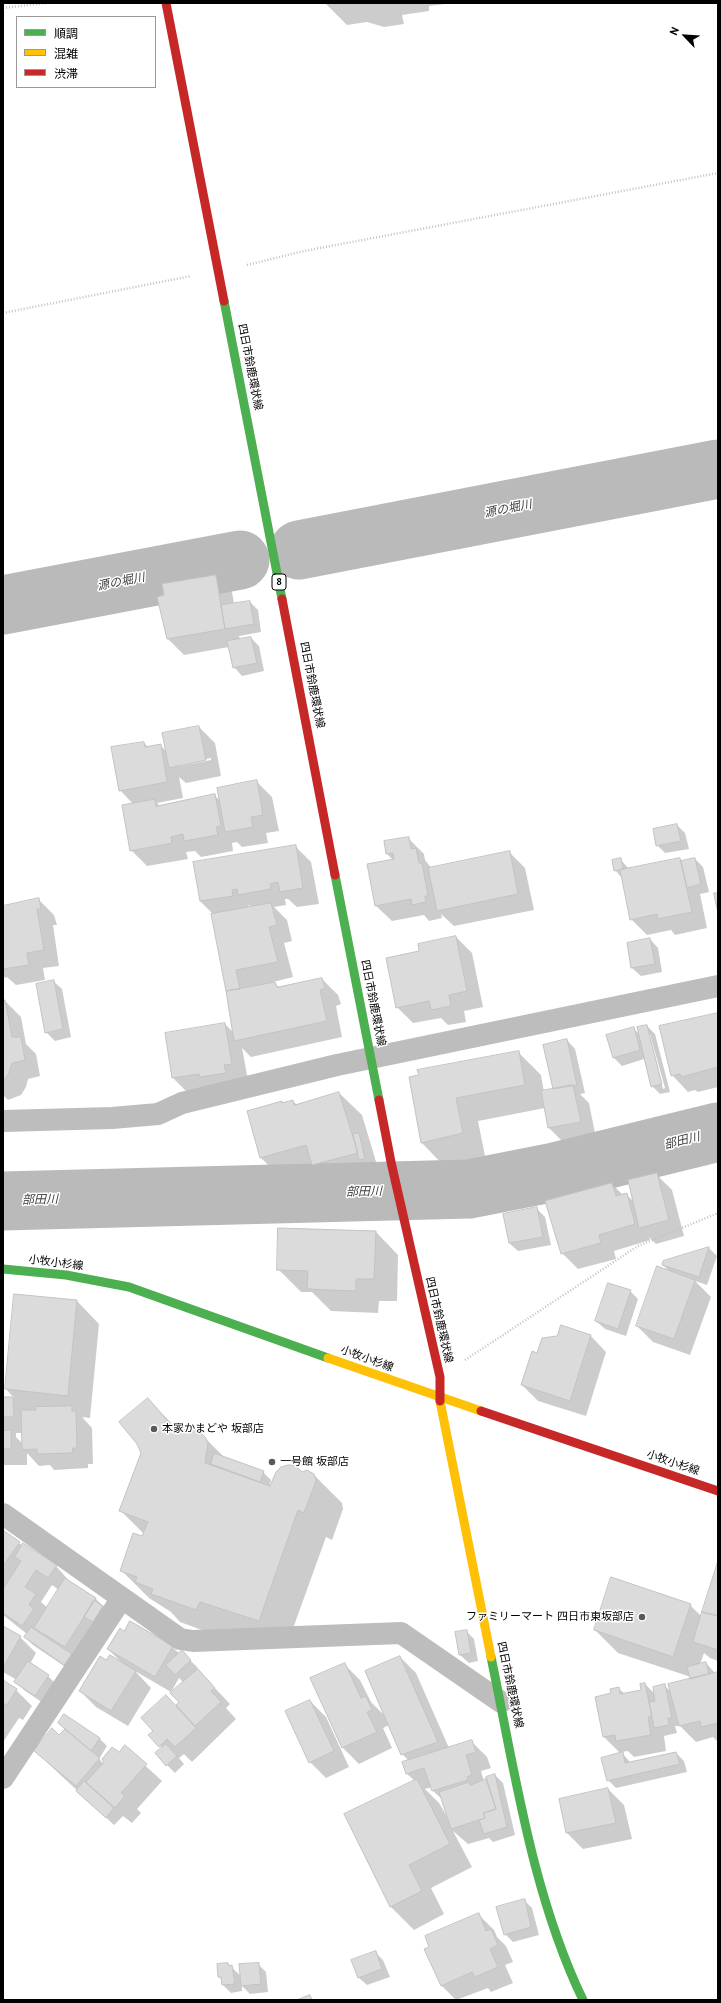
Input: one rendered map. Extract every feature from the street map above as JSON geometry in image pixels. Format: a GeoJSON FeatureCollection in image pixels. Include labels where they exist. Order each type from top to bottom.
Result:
{"type":"FeatureCollection","features":[{"type":"Feature","properties":{"kind":"main road","name":"四日市鈴鹿環状線"},"geometry":{"type":"LineString","coordinates":[[166,3],[372,1057],[391,1162],[440,1377],[439,1397],[501,1702],[540,1887],[567,1971],[583,2000]]}},
{"type":"Feature","properties":{"kind":"main road","name":"小牧小杉線"},"geometry":{"type":"LineString","coordinates":[[3,1269],[66,1275],[129,1287],[439,1397],[718,1491]]}},
{"type":"Feature","properties":{"kind":"street"},"geometry":{"type":"LineString","coordinates":[[3,1121],[112,1118],[158,1114],[182,1103],[372,1057],[718,986]]}},
{"type":"Feature","properties":{"kind":"street"},"geometry":{"type":"LineString","coordinates":[[3,1514],[180,1639],[193,1641],[402,1633],[501,1702]]}},
{"type":"Feature","properties":{"kind":"street"},"geometry":{"type":"LineString","coordinates":[[3,1778],[122,1598]]}},
{"type":"Feature","properties":{"kind":"path"},"geometry":{"type":"LineString","coordinates":[[3,8],[46,3]]}},
{"type":"Feature","properties":{"kind":"path"},"geometry":{"type":"LineString","coordinates":[[3,314],[219,271],[304,251],[718,174]]}},
{"type":"Feature","properties":{"kind":"path"},"geometry":{"type":"LineString","coordinates":[[440,1377],[638,1246],[718,1213]]}},
{"type":"Feature","properties":{"kind":"building"},"geometry":{"type":"Polygon","coordinates":[[[216,575],[225,629],[167,639],[157,597],[164,595],[162,584],[216,575]]]}},
{"type":"Feature","properties":{"kind":"building"},"geometry":{"type":"Polygon","coordinates":[[[250,601],[254,624],[225,629],[221,605],[250,601]]]}},
{"type":"Feature","properties":{"kind":"building"},"geometry":{"type":"Polygon","coordinates":[[[251,637],[257,663],[233,668],[227,641],[251,637]]]}},
{"type":"Feature","properties":{"kind":"building"},"geometry":{"type":"Polygon","coordinates":[[[199,726],[206,760],[169,768],[162,733],[199,726]]]}},
{"type":"Feature","properties":{"kind":"building"},"geometry":{"type":"Polygon","coordinates":[[[144,742],[145,747],[161,744],[167,782],[119,791],[111,747],[144,742]]]}},
{"type":"Feature","properties":{"kind":"building"},"geometry":{"type":"Polygon","coordinates":[[[257,780],[263,815],[251,817],[253,827],[225,832],[217,788],[257,780]]]}},
{"type":"Feature","properties":{"kind":"building"},"geometry":{"type":"Polygon","coordinates":[[[215,794],[221,826],[216,827],[218,835],[184,841],[183,834],[171,837],[172,843],[130,851],[122,805],[155,799],[156,806],[215,794]]]}},
{"type":"Feature","properties":{"kind":"building"},"geometry":{"type":"Polygon","coordinates":[[[677,824],[681,841],[656,846],[653,829],[677,824]]]}},
{"type":"Feature","properties":{"kind":"building"},"geometry":{"type":"Polygon","coordinates":[[[409,837],[411,849],[416,848],[419,863],[422,863],[428,896],[425,896],[426,902],[412,905],[411,899],[375,906],[367,864],[394,859],[393,853],[386,854],[384,841],[409,837]]]}},
{"type":"Feature","properties":{"kind":"building"},"geometry":{"type":"Polygon","coordinates":[[[296,845],[303,888],[280,892],[278,882],[270,884],[271,889],[238,895],[237,889],[232,890],[233,896],[200,901],[193,862],[296,845]]]}},
{"type":"Feature","properties":{"kind":"building"},"geometry":{"type":"Polygon","coordinates":[[[510,851],[518,894],[437,911],[428,868],[510,851]]]}},
{"type":"Feature","properties":{"kind":"building"},"geometry":{"type":"Polygon","coordinates":[[[621,858],[623,869],[614,871],[612,860],[621,858]]]}},
{"type":"Feature","properties":{"kind":"building"},"geometry":{"type":"Polygon","coordinates":[[[680,858],[692,912],[658,919],[657,914],[630,920],[620,870],[680,858]]]}},
{"type":"Feature","properties":{"kind":"building"},"geometry":{"type":"Polygon","coordinates":[[[695,858],[701,884],[687,888],[681,861],[695,858]]]}},
{"type":"Feature","properties":{"kind":"building"},"geometry":{"type":"Polygon","coordinates":[[[714,893],[718,893],[718,913],[714,893]]]}},
{"type":"Feature","properties":{"kind":"building"},"geometry":{"type":"Polygon","coordinates":[[[39,898],[41,909],[37,909],[44,950],[27,953],[29,965],[3,969],[3,906],[39,898]]]}},
{"type":"Feature","properties":{"kind":"building"},"geometry":{"type":"Polygon","coordinates":[[[271,903],[277,925],[269,927],[278,962],[236,970],[240,989],[226,991],[211,914],[271,903]]]}},
{"type":"Feature","properties":{"kind":"building"},"geometry":{"type":"Polygon","coordinates":[[[456,936],[467,991],[449,995],[451,1006],[431,1010],[429,1001],[396,1008],[386,958],[419,951],[418,944],[456,936]]]}},
{"type":"Feature","properties":{"kind":"building"},"geometry":{"type":"Polygon","coordinates":[[[650,938],[655,964],[631,968],[627,943],[650,938]]]}},
{"type":"Feature","properties":{"kind":"building"},"geometry":{"type":"Polygon","coordinates":[[[322,978],[325,988],[320,990],[327,1021],[234,1041],[226,991],[275,982],[277,987],[322,978]]]}},
{"type":"Feature","properties":{"kind":"building"},"geometry":{"type":"Polygon","coordinates":[[[54,980],[63,1029],[45,1033],[36,984],[54,980]]]}},
{"type":"Feature","properties":{"kind":"building"},"geometry":{"type":"Polygon","coordinates":[[[3,1000],[5,1000],[12,1037],[21,1037],[25,1060],[12,1063],[8,1075],[3,1080],[3,1000]]]}},
{"type":"Feature","properties":{"kind":"building"},"geometry":{"type":"Polygon","coordinates":[[[718,1013],[718,1067],[681,1077],[680,1074],[671,1076],[659,1026],[718,1013]]]}},
{"type":"Feature","properties":{"kind":"building"},"geometry":{"type":"Polygon","coordinates":[[[225,1023],[232,1064],[224,1065],[226,1073],[200,1077],[199,1074],[172,1078],[165,1033],[225,1023]]]}},
{"type":"Feature","properties":{"kind":"building"},"geometry":{"type":"Polygon","coordinates":[[[647,1025],[662,1084],[651,1087],[637,1027],[647,1025]]]}},
{"type":"Feature","properties":{"kind":"building"},"geometry":{"type":"Polygon","coordinates":[[[634,1027],[640,1050],[613,1058],[606,1035],[634,1027]]]}},
{"type":"Feature","properties":{"kind":"building"},"geometry":{"type":"Polygon","coordinates":[[[567,1039],[577,1085],[553,1089],[543,1045],[567,1039]]]}},
{"type":"Feature","properties":{"kind":"building"},"geometry":{"type":"Polygon","coordinates":[[[519,1051],[525,1085],[456,1098],[463,1133],[421,1143],[409,1077],[419,1075],[417,1070],[519,1051]]]}},
{"type":"Feature","properties":{"kind":"building"},"geometry":{"type":"Polygon","coordinates":[[[573,1085],[581,1122],[548,1128],[541,1091],[573,1085]]]}},
{"type":"Feature","properties":{"kind":"building"},"geometry":{"type":"Polygon","coordinates":[[[339,1092],[358,1153],[312,1165],[306,1145],[260,1158],[247,1111],[282,1101],[282,1103],[293,1100],[294,1105],[339,1092]]]}},
{"type":"Feature","properties":{"kind":"building"},"geometry":{"type":"Polygon","coordinates":[[[359,1133],[365,1159],[359,1160],[353,1134],[359,1133]]]}},
{"type":"Feature","properties":{"kind":"building"},"geometry":{"type":"Polygon","coordinates":[[[657,1173],[669,1220],[639,1228],[628,1180],[657,1173]]]}},
{"type":"Feature","properties":{"kind":"building"},"geometry":{"type":"Polygon","coordinates":[[[612,1183],[616,1196],[627,1193],[635,1224],[599,1235],[601,1243],[561,1254],[545,1201],[612,1183]]]}},
{"type":"Feature","properties":{"kind":"building"},"geometry":{"type":"Polygon","coordinates":[[[537,1207],[543,1237],[509,1243],[503,1214],[537,1207]]]}},
{"type":"Feature","properties":{"kind":"building"},"geometry":{"type":"Polygon","coordinates":[[[278,1228],[376,1231],[374,1279],[356,1279],[356,1291],[307,1289],[308,1271],[277,1270],[278,1228]]]}},
{"type":"Feature","properties":{"kind":"building"},"geometry":{"type":"Polygon","coordinates":[[[709,1247],[699,1277],[662,1265],[663,1261],[709,1247]]]}},
{"type":"Feature","properties":{"kind":"building"},"geometry":{"type":"Polygon","coordinates":[[[657,1266],[695,1280],[674,1339],[636,1326],[657,1266]]]}},
{"type":"Feature","properties":{"kind":"building"},"geometry":{"type":"Polygon","coordinates":[[[608,1283],[631,1290],[618,1329],[595,1321],[608,1283]]]}},
{"type":"Feature","properties":{"kind":"building"},"geometry":{"type":"Polygon","coordinates":[[[14,1294],[77,1300],[68,1396],[5,1389],[14,1294]]]}},
{"type":"Feature","properties":{"kind":"building"},"geometry":{"type":"Polygon","coordinates":[[[561,1325],[591,1335],[570,1401],[521,1385],[532,1351],[537,1353],[542,1338],[557,1336],[561,1325]]]}},
{"type":"Feature","properties":{"kind":"building"},"geometry":{"type":"Polygon","coordinates":[[[3,1397],[13,1397],[14,1417],[3,1417],[3,1397]]]}},
{"type":"Feature","properties":{"kind":"building"},"geometry":{"type":"Polygon","coordinates":[[[148,1398],[178,1433],[186,1429],[193,1429],[200,1432],[205,1437],[208,1443],[205,1463],[270,1486],[276,1472],[281,1467],[288,1465],[295,1465],[302,1472],[307,1470],[314,1474],[316,1481],[304,1513],[298,1510],[259,1621],[200,1602],[196,1610],[151,1594],[153,1589],[135,1582],[137,1577],[120,1571],[133,1533],[142,1536],[148,1522],[119,1511],[141,1453],[137,1444],[119,1422],[148,1398]]]}},
{"type":"Feature","properties":{"kind":"building"},"geometry":{"type":"Polygon","coordinates":[[[72,1406],[72,1411],[76,1411],[77,1448],[73,1448],[72,1453],[37,1454],[37,1449],[22,1450],[21,1410],[36,1410],[35,1407],[72,1406]]]}},
{"type":"Feature","properties":{"kind":"building"},"geometry":{"type":"Polygon","coordinates":[[[11,1430],[11,1449],[3,1449],[3,1431],[11,1430]]]}},
{"type":"Feature","properties":{"kind":"building"},"geometry":{"type":"Polygon","coordinates":[[[214,1453],[264,1471],[260,1482],[211,1464],[214,1453]]]}},
{"type":"Feature","properties":{"kind":"building"},"geometry":{"type":"Polygon","coordinates":[[[3,1530],[20,1542],[3,1566],[3,1530]]]}},
{"type":"Feature","properties":{"kind":"building"},"geometry":{"type":"Polygon","coordinates":[[[23,1543],[57,1565],[48,1578],[36,1570],[25,1587],[36,1594],[29,1605],[34,1609],[22,1626],[3,1613],[3,1589],[21,1561],[15,1557],[23,1543]]]}},
{"type":"Feature","properties":{"kind":"building"},"geometry":{"type":"Polygon","coordinates":[[[718,1561],[718,1616],[702,1612],[718,1561]]]}},
{"type":"Feature","properties":{"kind":"building","name":"ファミリーマート 四日市東坂部店"},"geometry":{"type":"Polygon","coordinates":[[[611,1577],[691,1604],[673,1657],[594,1630],[611,1577]]]}},
{"type":"Feature","properties":{"kind":"building"},"geometry":{"type":"Polygon","coordinates":[[[65,1578],[96,1598],[65,1647],[34,1628],[65,1578]]]}},
{"type":"Feature","properties":{"kind":"building"},"geometry":{"type":"Polygon","coordinates":[[[94,1600],[103,1606],[93,1622],[84,1617],[94,1600]]]}},
{"type":"Feature","properties":{"kind":"building"},"geometry":{"type":"Polygon","coordinates":[[[702,1612],[718,1616],[718,1650],[693,1642],[702,1612]]]}},
{"type":"Feature","properties":{"kind":"building"},"geometry":{"type":"Polygon","coordinates":[[[130,1621],[173,1646],[155,1677],[107,1649],[120,1628],[124,1631],[130,1621]]]}},
{"type":"Feature","properties":{"kind":"building"},"geometry":{"type":"Polygon","coordinates":[[[3,1626],[21,1636],[4,1666],[3,1666],[3,1626]]]}},
{"type":"Feature","properties":{"kind":"building"},"geometry":{"type":"Polygon","coordinates":[[[31,1627],[72,1654],[64,1665],[24,1637],[31,1627]]]}},
{"type":"Feature","properties":{"kind":"building"},"geometry":{"type":"Polygon","coordinates":[[[467,1630],[471,1653],[459,1655],[455,1632],[467,1630]]]}},
{"type":"Feature","properties":{"kind":"building"},"geometry":{"type":"Polygon","coordinates":[[[182,1650],[191,1660],[175,1675],[166,1665],[182,1650]]]}},
{"type":"Feature","properties":{"kind":"building"},"geometry":{"type":"Polygon","coordinates":[[[110,1655],[136,1671],[111,1711],[79,1691],[100,1656],[106,1660],[110,1655]]]}},
{"type":"Feature","properties":{"kind":"building"},"geometry":{"type":"Polygon","coordinates":[[[400,1656],[438,1742],[401,1755],[365,1671],[400,1656]]]}},
{"type":"Feature","properties":{"kind":"building"},"geometry":{"type":"Polygon","coordinates":[[[28,1661],[49,1675],[35,1696],[14,1682],[28,1661]]]}},
{"type":"Feature","properties":{"kind":"building"},"geometry":{"type":"Polygon","coordinates":[[[706,1662],[709,1674],[690,1679],[687,1667],[706,1662]]]}},
{"type":"Feature","properties":{"kind":"building"},"geometry":{"type":"Polygon","coordinates":[[[345,1663],[361,1698],[366,1696],[372,1710],[367,1712],[377,1732],[342,1748],[310,1678],[345,1663]]]}},
{"type":"Feature","properties":{"kind":"building"},"geometry":{"type":"Polygon","coordinates":[[[198,1669],[215,1688],[211,1691],[221,1702],[195,1726],[176,1705],[179,1702],[170,1693],[198,1669]]]}},
{"type":"Feature","properties":{"kind":"building"},"geometry":{"type":"Polygon","coordinates":[[[718,1672],[718,1723],[701,1727],[700,1721],[679,1726],[668,1684],[718,1672]]]}},
{"type":"Feature","properties":{"kind":"building"},"geometry":{"type":"Polygon","coordinates":[[[3,1680],[17,1689],[7,1705],[3,1703],[3,1680]]]}},
{"type":"Feature","properties":{"kind":"building"},"geometry":{"type":"Polygon","coordinates":[[[645,1683],[652,1716],[648,1717],[651,1735],[616,1741],[615,1735],[603,1737],[595,1697],[611,1693],[610,1689],[619,1687],[620,1694],[641,1690],[640,1684],[645,1683]]]}},
{"type":"Feature","properties":{"kind":"building"},"geometry":{"type":"Polygon","coordinates":[[[665,1684],[672,1718],[668,1718],[669,1725],[654,1728],[649,1702],[655,1701],[653,1687],[665,1684]]]}},
{"type":"Feature","properties":{"kind":"building"},"geometry":{"type":"Polygon","coordinates":[[[166,1695],[196,1728],[175,1747],[167,1739],[159,1747],[148,1735],[153,1731],[141,1718],[166,1695]]]}},
{"type":"Feature","properties":{"kind":"building"},"geometry":{"type":"Polygon","coordinates":[[[310,1700],[334,1751],[309,1763],[285,1711],[310,1700]]]}},
{"type":"Feature","properties":{"kind":"building"},"geometry":{"type":"Polygon","coordinates":[[[64,1714],[100,1738],[91,1751],[58,1723],[64,1714]]]}},
{"type":"Feature","properties":{"kind":"building"},"geometry":{"type":"Polygon","coordinates":[[[52,1728],[59,1735],[65,1729],[100,1758],[76,1786],[34,1751],[52,1728]]]}},
{"type":"Feature","properties":{"kind":"building"},"geometry":{"type":"Polygon","coordinates":[[[472,1740],[476,1752],[466,1755],[472,1775],[467,1777],[468,1780],[432,1791],[424,1768],[406,1774],[402,1762],[472,1740]]]}},
{"type":"Feature","properties":{"kind":"building"},"geometry":{"type":"Polygon","coordinates":[[[166,1744],[177,1756],[166,1766],[155,1753],[166,1744]]]}},
{"type":"Feature","properties":{"kind":"building"},"geometry":{"type":"Polygon","coordinates":[[[125,1745],[147,1764],[121,1793],[125,1796],[115,1808],[86,1782],[104,1762],[102,1759],[112,1747],[119,1752],[125,1745]]]}},
{"type":"Feature","properties":{"kind":"building"},"geometry":{"type":"Polygon","coordinates":[[[623,1752],[625,1763],[676,1752],[680,1764],[607,1781],[601,1758],[623,1752]]]}},
{"type":"Feature","properties":{"kind":"building"},"geometry":{"type":"Polygon","coordinates":[[[495,1774],[507,1827],[484,1834],[479,1820],[485,1818],[483,1813],[496,1809],[486,1777],[495,1774]]]}},
{"type":"Feature","properties":{"kind":"building"},"geometry":{"type":"Polygon","coordinates":[[[417,1779],[450,1844],[409,1865],[422,1891],[390,1907],[344,1814],[417,1779]]]}},
{"type":"Feature","properties":{"kind":"building"},"geometry":{"type":"Polygon","coordinates":[[[486,1779],[496,1809],[483,1813],[485,1818],[451,1829],[439,1792],[469,1782],[470,1785],[486,1779]]]}},
{"type":"Feature","properties":{"kind":"building"},"geometry":{"type":"Polygon","coordinates":[[[84,1781],[114,1808],[106,1818],[76,1791],[84,1781]]]}},
{"type":"Feature","properties":{"kind":"building"},"geometry":{"type":"Polygon","coordinates":[[[608,1788],[616,1823],[566,1833],[559,1799],[608,1788]]]}},
{"type":"Feature","properties":{"kind":"building"},"geometry":{"type":"Polygon","coordinates":[[[525,1899],[531,1927],[504,1935],[496,1907],[525,1899]]]}},
{"type":"Feature","properties":{"kind":"building"},"geometry":{"type":"Polygon","coordinates":[[[479,1913],[486,1931],[491,1929],[498,1945],[490,1949],[498,1967],[475,1977],[472,1972],[441,1986],[424,1949],[429,1947],[425,1936],[479,1913]]]}},
{"type":"Feature","properties":{"kind":"building"},"geometry":{"type":"Polygon","coordinates":[[[376,1951],[382,1969],[358,1978],[351,1960],[376,1951]]]}},
{"type":"Feature","properties":{"kind":"building"},"geometry":{"type":"Polygon","coordinates":[[[228,1963],[229,1966],[232,1965],[235,1984],[222,1985],[221,1977],[218,1977],[217,1964],[228,1963]]]}},
{"type":"Feature","properties":{"kind":"building"},"geometry":{"type":"Polygon","coordinates":[[[259,1963],[261,1984],[241,1986],[239,1964],[259,1963]]]}},
{"type":"Feature","properties":{"kind":"building"},"geometry":{"type":"Polygon","coordinates":[[[310,1995],[312,2000],[297,2000],[310,1995]]]}},
{"type":"Feature","properties":{"kind":"waterway","name":"源の堀川"},"geometry":{"type":"LineString","coordinates":[[299,550],[718,469]]}},
{"type":"Feature","properties":{"kind":"waterway","name":"源の堀川"},"geometry":{"type":"LineString","coordinates":[[3,605],[240,560]]}},
{"type":"Feature","properties":{"kind":"waterway","name":"部田川"},"geometry":{"type":"LineString","coordinates":[[3,1201],[469,1189],[555,1172],[718,1132]]}},
{"type":"Feature","properties":{"kind":"traffic: fast"},"geometry":{"type":"LineString","coordinates":[[224,301],[282,599]]}},
{"type":"Feature","properties":{"kind":"traffic: fast"},"geometry":{"type":"LineString","coordinates":[[335,875],[379,1100]]}},
{"type":"Feature","properties":{"kind":"traffic: fast"},"geometry":{"type":"LineString","coordinates":[[3,1269],[66,1275],[129,1287],[328,1358]]}},
{"type":"Feature","properties":{"kind":"traffic: fast"},"geometry":{"type":"LineString","coordinates":[[491,1657],[517,1788],[538,1875],[550,1918],[565,1960],[583,2000]]}},
{"type":"Feature","properties":{"kind":"traffic: slow"},"geometry":{"type":"LineString","coordinates":[[328,1358],[481,1411]]}},
{"type":"Feature","properties":{"kind":"traffic: slow"},"geometry":{"type":"LineString","coordinates":[[440,1401],[491,1657]]}},
{"type":"Feature","properties":{"kind":"traffic: jam"},"geometry":{"type":"LineString","coordinates":[[166,3],[224,301]]}},
{"type":"Feature","properties":{"kind":"traffic: jam"},"geometry":{"type":"LineString","coordinates":[[282,599],[335,875]]}},
{"type":"Feature","properties":{"kind":"traffic: jam"},"geometry":{"type":"LineString","coordinates":[[379,1100],[391,1162],[440,1377],[440,1401]]}},
{"type":"Feature","properties":{"kind":"traffic: jam"},"geometry":{"type":"LineString","coordinates":[[481,1411],[718,1491]]}},
{"type":"Feature","properties":{"kind":"place","name":"本家かまどや 坂部店"},"geometry":{"type":"Point","coordinates":[154,1429]}},
{"type":"Feature","properties":{"kind":"place","name":"一号館 坂部店"},"geometry":{"type":"Point","coordinates":[272,1462]}},
{"type":"Feature","properties":{"kind":"place","name":"ファミリーマート 四日市東坂部店"},"geometry":{"type":"Point","coordinates":[642,1617]}}]}
